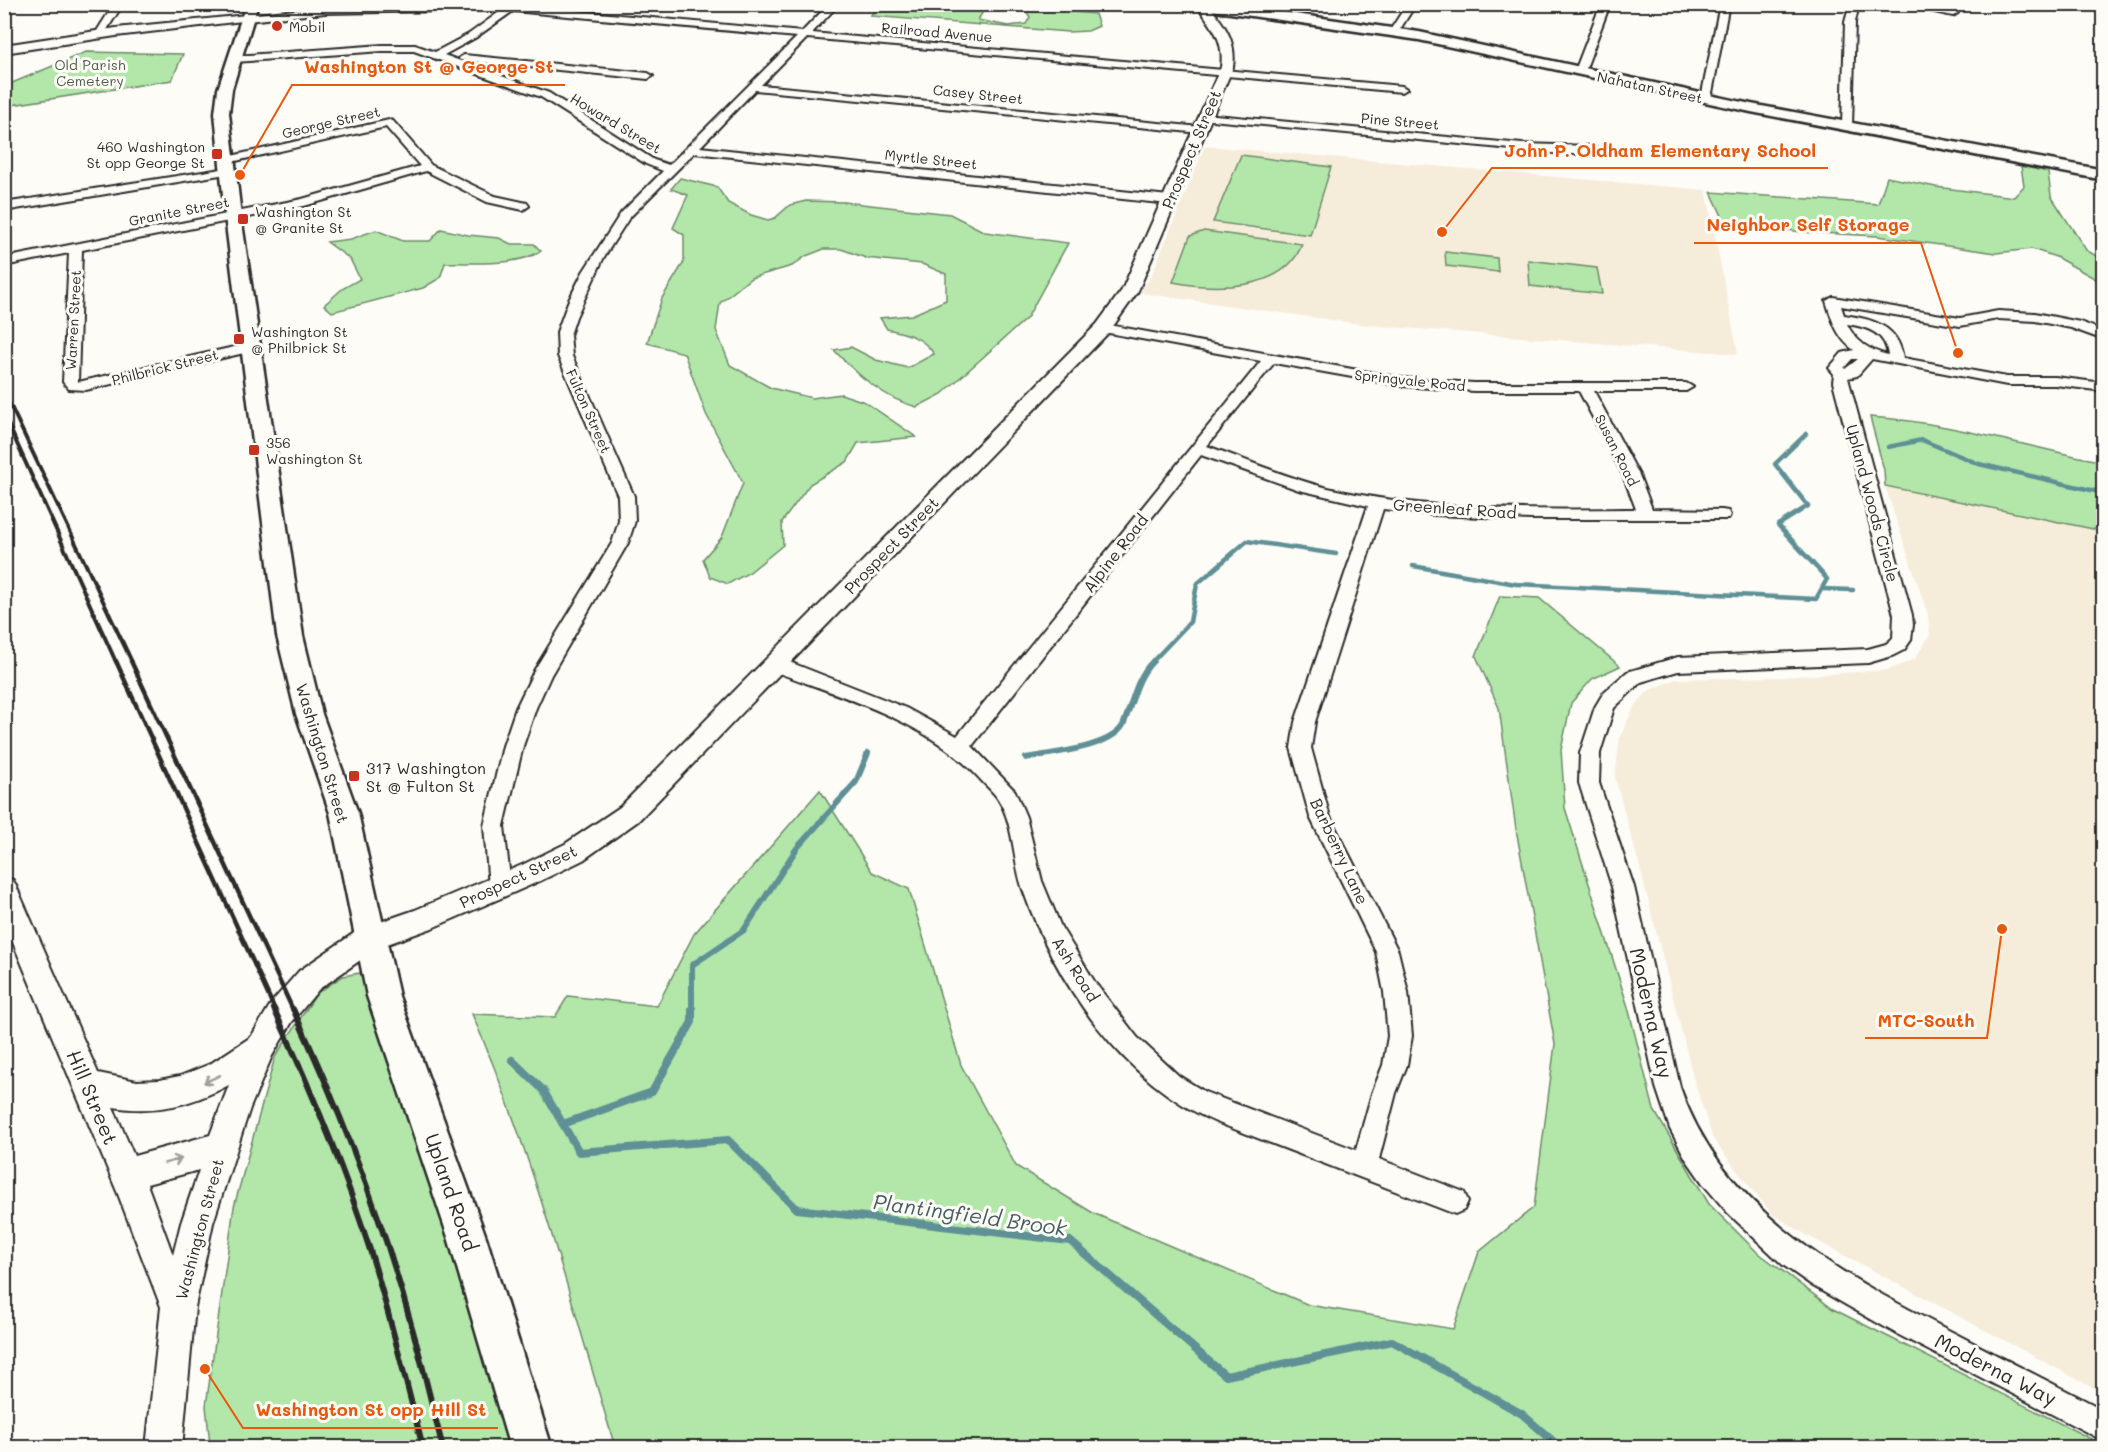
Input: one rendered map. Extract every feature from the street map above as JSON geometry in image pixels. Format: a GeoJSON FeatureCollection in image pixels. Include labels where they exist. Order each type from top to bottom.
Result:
{"type":"FeatureCollection","features":[{"type":"Feature","properties":{"kind":"main road","name":"Nahatan Street"},"geometry":{"type":"LineString","coordinates":[[1196,4],[1394,32],[1706,98],[2103,174]]}},
{"type":"Feature","properties":{"kind":"main road","name":"Washington Street"},"geometry":{"type":"LineString","coordinates":[[249,11],[222,105],[233,216],[290,636],[309,714],[344,813],[370,939]]}},
{"type":"Feature","properties":{"kind":"main road","name":"Upland Road"},"geometry":{"type":"LineString","coordinates":[[370,939],[382,996],[467,1237],[531,1448]]}},
{"type":"Feature","properties":{"kind":"street"},"geometry":{"type":"LineString","coordinates":[[100,34],[119,4]]}},
{"type":"Feature","properties":{"kind":"street"},"geometry":{"type":"LineString","coordinates":[[576,14],[589,4]]}},
{"type":"Feature","properties":{"kind":"street","name":"Fulton Street"},"geometry":{"type":"LineString","coordinates":[[500,887],[494,826],[519,726],[542,674],[613,556],[625,532],[627,521],[626,496],[565,356],[563,334],[606,242],[625,216],[669,169],[835,4]]}},
{"type":"Feature","properties":{"kind":"street"},"geometry":{"type":"LineString","coordinates":[[1394,32],[1412,4]]}},
{"type":"Feature","properties":{"kind":"street"},"geometry":{"type":"LineString","coordinates":[[1580,71],[1606,4]]}},
{"type":"Feature","properties":{"kind":"street"},"geometry":{"type":"LineString","coordinates":[[1706,98],[1725,4]]}},
{"type":"Feature","properties":{"kind":"street"},"geometry":{"type":"LineString","coordinates":[[1847,126],[1850,22],[1855,4]]}},
{"type":"Feature","properties":{"kind":"street"},"geometry":{"type":"LineString","coordinates":[[1901,4],[1953,13]]}},
{"type":"Feature","properties":{"kind":"street","name":"Prospect Street"},"geometry":{"type":"LineString","coordinates":[[370,939],[500,887],[574,852],[629,814],[1103,328],[1130,291],[1229,60],[1225,36],[1201,5]]}},
{"type":"Feature","properties":{"kind":"street"},"geometry":{"type":"LineString","coordinates":[[437,55],[472,36],[511,8]]}},
{"type":"Feature","properties":{"kind":"street","name":"Railroad Avenue"},"geometry":{"type":"LineString","coordinates":[[4,49],[249,11],[511,8],[1402,89]]}},
{"type":"Feature","properties":{"kind":"street","name":"Howard Street"},"geometry":{"type":"LineString","coordinates":[[235,59],[408,47],[437,55],[545,96],[642,158],[669,169]]}},
{"type":"Feature","properties":{"kind":"street"},"geometry":{"type":"LineString","coordinates":[[437,55],[648,76]]}},
{"type":"Feature","properties":{"kind":"street","name":"Casey Street"},"geometry":{"type":"LineString","coordinates":[[754,87],[1203,124]]}},
{"type":"Feature","properties":{"kind":"street","name":"George Street"},"geometry":{"type":"LineString","coordinates":[[228,166],[389,123],[428,167],[490,200],[522,206]]}},
{"type":"Feature","properties":{"kind":"street","name":"Pine Street"},"geometry":{"type":"LineString","coordinates":[[1203,124],[1522,147],[1592,149]]}},
{"type":"Feature","properties":{"kind":"street","name":"Myrtle Street"},"geometry":{"type":"LineString","coordinates":[[690,149],[1169,200]]}},
{"type":"Feature","properties":{"kind":"street"},"geometry":{"type":"LineString","coordinates":[[4,207],[228,166]]}},
{"type":"Feature","properties":{"kind":"street","name":"Granite Street"},"geometry":{"type":"LineString","coordinates":[[4,262],[322,198],[428,167]]}},
{"type":"Feature","properties":{"kind":"street","name":"Warren Street"},"geometry":{"type":"LineString","coordinates":[[76,248],[70,382],[78,387]]}},
{"type":"Feature","properties":{"kind":"street"},"geometry":{"type":"LineString","coordinates":[[2103,336],[2075,325],[2034,317],[1998,315],[1960,322],[1833,301],[1838,318],[1849,339],[1864,353],[1896,362],[2007,381],[2055,381],[2103,387]]}},
{"type":"Feature","properties":{"kind":"street"},"geometry":{"type":"LineString","coordinates":[[1838,318],[1865,323],[1888,334],[1894,342],[1896,362]]}},
{"type":"Feature","properties":{"kind":"street","name":"Springvale Road"},"geometry":{"type":"LineString","coordinates":[[1103,328],[1402,382],[1474,387],[1686,387]]}},
{"type":"Feature","properties":{"kind":"street","name":"Philbrick Street"},"geometry":{"type":"LineString","coordinates":[[78,387],[252,347]]}},
{"type":"Feature","properties":{"kind":"street","name":"Upland Woods Circle"},"geometry":{"type":"LineString","coordinates":[[1864,353],[1852,353],[1844,358],[1836,368],[1841,374],[1840,382],[1906,632]]}},
{"type":"Feature","properties":{"kind":"street","name":"Alpine Road"},"geometry":{"type":"LineString","coordinates":[[959,747],[1023,671],[1197,448],[1270,359]]}},
{"type":"Feature","properties":{"kind":"street","name":"Susan Road"},"geometry":{"type":"LineString","coordinates":[[1584,387],[1631,475],[1646,514]]}},
{"type":"Feature","properties":{"kind":"street","name":"Greenleaf Road"},"geometry":{"type":"LineString","coordinates":[[1197,448],[1337,496],[1377,503],[1480,511],[1722,515]]}},
{"type":"Feature","properties":{"kind":"street","name":"Barberry Lane"},"geometry":{"type":"LineString","coordinates":[[1364,1166],[1400,1036],[1396,992],[1387,951],[1320,817],[1301,748],[1305,722],[1377,503]]}},
{"type":"Feature","properties":{"kind":"street","name":"Moderna Way"},"geometry":{"type":"LineString","coordinates":[[1906,632],[1903,640],[1895,647],[1868,656],[1687,663],[1634,677],[1611,697],[1601,718],[1588,767],[1592,795],[1623,887],[1668,1087],[1679,1120],[1695,1150],[1713,1176],[1764,1231],[1822,1275],[1907,1324],[2103,1426]]}},
{"type":"Feature","properties":{"kind":"street","name":"Ash Road"},"geometry":{"type":"LineString","coordinates":[[775,664],[894,712],[934,731],[968,753],[1007,796],[1019,829],[1031,882],[1046,920],[1072,966],[1106,1017],[1140,1057],[1169,1084],[1195,1100],[1455,1201]]}},
{"type":"Feature","properties":{"kind":"street","name":"Hill Street"},"geometry":{"type":"LineString","coordinates":[[4,888],[126,1174],[178,1307]]}},
{"type":"Feature","properties":{"kind":"street","name":"Washington Street"},"geometry":{"type":"LineString","coordinates":[[164,1448],[178,1307],[197,1222],[221,1148],[261,1047],[299,990],[309,980],[370,939]]}},
{"type":"Feature","properties":{"kind":"street"},"geometry":{"type":"LineString","coordinates":[[89,1085],[124,1096],[143,1097],[179,1092],[226,1071],[261,1047]]}},
{"type":"Feature","properties":{"kind":"street"},"geometry":{"type":"LineString","coordinates":[[126,1174],[221,1148]]}},
{"type":"Feature","properties":{"kind":"shaded area"},"geometry":{"type":"Polygon","coordinates":[[[1205,146],[1706,190],[1738,354],[1367,325],[1140,293],[1152,274],[1205,146]]]}},
{"type":"Feature","properties":{"kind":"shaded area"},"geometry":{"type":"Polygon","coordinates":[[[1885,486],[2103,531],[2103,1393],[1808,1236],[1772,1214],[1745,1181],[1713,1139],[1695,1084],[1615,778],[1620,737],[1634,707],[1648,691],[1676,679],[1782,677],[1888,670],[1915,659],[1930,635],[1928,615],[1885,486]]]}},
{"type":"Feature","properties":{"kind":"green space"},"geometry":{"type":"Polygon","coordinates":[[[943,4],[985,8],[978,20],[1008,26],[1026,24],[1030,17],[1026,11],[1041,12],[1048,5],[1065,4],[1075,12],[1095,14],[1099,26],[1088,31],[1068,32],[870,16],[880,5],[943,4]]]}},
{"type":"Feature","properties":{"kind":"green space","name":"Old Parish Cemetery"},"geometry":{"type":"Polygon","coordinates":[[[86,52],[183,54],[172,80],[5,106],[5,86],[86,52]]]}},
{"type":"Feature","properties":{"kind":"green space"},"geometry":{"type":"Polygon","coordinates":[[[1241,155],[1331,167],[1310,235],[1213,222],[1241,155]]]}},
{"type":"Feature","properties":{"kind":"green space"},"geometry":{"type":"Polygon","coordinates":[[[2021,166],[2048,172],[2051,196],[2086,250],[2103,260],[2103,283],[2056,257],[2032,249],[1996,253],[1877,236],[1801,232],[1724,220],[1711,192],[1878,204],[1887,177],[1936,187],[2014,197],[2024,186],[2021,166]]]}},
{"type":"Feature","properties":{"kind":"green space"},"geometry":{"type":"Polygon","coordinates":[[[680,178],[717,187],[728,203],[751,215],[768,220],[775,218],[790,205],[806,201],[844,202],[950,214],[985,232],[1068,243],[1027,318],[942,394],[917,407],[883,392],[851,368],[834,350],[851,347],[876,360],[908,368],[934,354],[925,343],[907,334],[887,329],[880,318],[912,315],[946,300],[946,274],[922,264],[866,258],[841,249],[824,249],[806,256],[792,266],[751,278],[720,303],[716,330],[730,365],[771,388],[812,398],[841,394],[865,402],[916,437],[858,443],[847,462],[810,484],[782,522],[783,545],[750,572],[728,584],[710,577],[703,559],[722,537],[743,483],[706,414],[684,353],[647,343],[662,298],[684,262],[684,235],[673,228],[688,195],[671,189],[680,178]]]}},
{"type":"Feature","properties":{"kind":"green space"},"geometry":{"type":"Polygon","coordinates":[[[441,229],[499,238],[511,244],[534,244],[541,251],[507,262],[445,263],[440,278],[423,288],[332,312],[324,305],[342,289],[360,279],[350,259],[327,242],[351,239],[376,230],[403,241],[430,241],[441,229]]]}},
{"type":"Feature","properties":{"kind":"green space"},"geometry":{"type":"Polygon","coordinates":[[[1204,231],[1302,244],[1293,260],[1280,271],[1265,279],[1227,286],[1173,282],[1190,236],[1204,231]]]}},
{"type":"Feature","properties":{"kind":"green space"},"geometry":{"type":"Polygon","coordinates":[[[1445,252],[1497,258],[1498,272],[1446,266],[1445,252]]]}},
{"type":"Feature","properties":{"kind":"green space"},"geometry":{"type":"Polygon","coordinates":[[[1528,260],[1597,268],[1602,294],[1530,286],[1528,260]]]}},
{"type":"Feature","properties":{"kind":"green space"},"geometry":{"type":"Polygon","coordinates":[[[1870,417],[1959,429],[2103,462],[2103,531],[1885,486],[1884,470],[1870,417]]]}},
{"type":"Feature","properties":{"kind":"green space"},"geometry":{"type":"Polygon","coordinates":[[[1500,596],[1539,598],[1620,666],[1592,679],[1571,703],[1561,750],[1565,808],[1628,1007],[1654,1110],[1709,1204],[1756,1251],[1833,1309],[2103,1447],[615,1447],[532,1174],[514,1120],[472,1014],[555,1017],[568,996],[657,1006],[694,934],[820,790],[872,872],[909,889],[961,1065],[1016,1166],[1093,1213],[1309,1305],[1453,1329],[1479,1252],[1534,1207],[1555,1044],[1516,829],[1499,708],[1476,656],[1500,596]]]}},
{"type":"Feature","properties":{"kind":"green space"},"geometry":{"type":"Polygon","coordinates":[[[366,972],[368,999],[509,1422],[515,1447],[213,1448],[210,1445],[206,1406],[234,1207],[275,1057],[317,993],[343,976],[366,972]]]}},
{"type":"Feature","properties":{"kind":"waterway"},"geometry":{"type":"LineString","coordinates":[[1413,566],[1516,584],[1816,599],[1827,579],[1778,525],[1808,506],[1775,464],[1806,434]]}},
{"type":"Feature","properties":{"kind":"waterway"},"geometry":{"type":"LineString","coordinates":[[1888,447],[1922,440],[1979,464],[2104,493]]}},
{"type":"Feature","properties":{"kind":"waterway"},"geometry":{"type":"LineString","coordinates":[[1152,662],[1190,622],[1197,584],[1247,541],[1336,554]]}},
{"type":"Feature","properties":{"kind":"waterway"},"geometry":{"type":"LineString","coordinates":[[1822,589],[1853,590]]}},
{"type":"Feature","properties":{"kind":"waterway"},"geometry":{"type":"LineString","coordinates":[[1026,758],[1095,744],[1118,731],[1124,723],[1139,682],[1153,661]]}},
{"type":"Feature","properties":{"kind":"waterway"},"geometry":{"type":"LineString","coordinates":[[563,1124],[652,1092],[692,1022],[692,965],[744,930],[797,848],[856,782],[868,753]]}},
{"type":"Feature","properties":{"kind":"waterway","name":"Plantingfield Brook"},"geometry":{"type":"LineString","coordinates":[[512,1060],[543,1090],[579,1152],[728,1140],[797,1209],[1070,1241],[1226,1376],[1392,1341],[1522,1414],[1561,1448]]}},
{"type":"Feature","properties":{"kind":"railway"},"geometry":{"type":"LineString","coordinates":[[4,392],[132,662]]}},
{"type":"Feature","properties":{"kind":"railway"},"geometry":{"type":"LineString","coordinates":[[4,415],[116,662]]}},
{"type":"Feature","properties":{"kind":"railway"},"geometry":{"type":"LineString","coordinates":[[116,661],[275,1010]]}},
{"type":"Feature","properties":{"kind":"railway"},"geometry":{"type":"LineString","coordinates":[[131,661],[293,1010]]}},
{"type":"Feature","properties":{"kind":"railway"},"geometry":{"type":"LineString","coordinates":[[274,1009],[326,1128],[360,1219],[384,1299],[423,1448]]}},
{"type":"Feature","properties":{"kind":"railway"},"geometry":{"type":"LineString","coordinates":[[293,1009],[343,1125],[387,1244],[400,1284],[443,1448]]}},
{"type":"Feature","properties":{"kind":"place","name":"Mobil"},"geometry":{"type":"Point","coordinates":[277,26]}},
{"type":"Feature","properties":{"kind":"place","name":"460 Washington St opp George St"},"geometry":{"type":"Point","coordinates":[217,154]}},
{"type":"Feature","properties":{"kind":"place","name":"Washington St @ George St"},"geometry":{"type":"Point","coordinates":[240,175]}},
{"type":"Feature","properties":{"kind":"place","name":"Washington St @ Granite St"},"geometry":{"type":"Point","coordinates":[243,219]}},
{"type":"Feature","properties":{"kind":"place","name":"John P. Oldham Elementary School"},"geometry":{"type":"Point","coordinates":[1442,232]}},
{"type":"Feature","properties":{"kind":"place","name":"Washington St @ Philbrick St"},"geometry":{"type":"Point","coordinates":[239,339]}},
{"type":"Feature","properties":{"kind":"place","name":"Neighbor Self Storage"},"geometry":{"type":"Point","coordinates":[1958,353]}},
{"type":"Feature","properties":{"kind":"place","name":"356 Washington St"},"geometry":{"type":"Point","coordinates":[254,450]}},
{"type":"Feature","properties":{"kind":"place","name":"317 Washington St @ Fulton St"},"geometry":{"type":"Point","coordinates":[354,776]}},
{"type":"Feature","properties":{"kind":"place","name":"MTC-South"},"geometry":{"type":"Point","coordinates":[2002,929]}},
{"type":"Feature","properties":{"kind":"place","name":"Washington St opp Hill St"},"geometry":{"type":"Point","coordinates":[205,1369]}}]}
